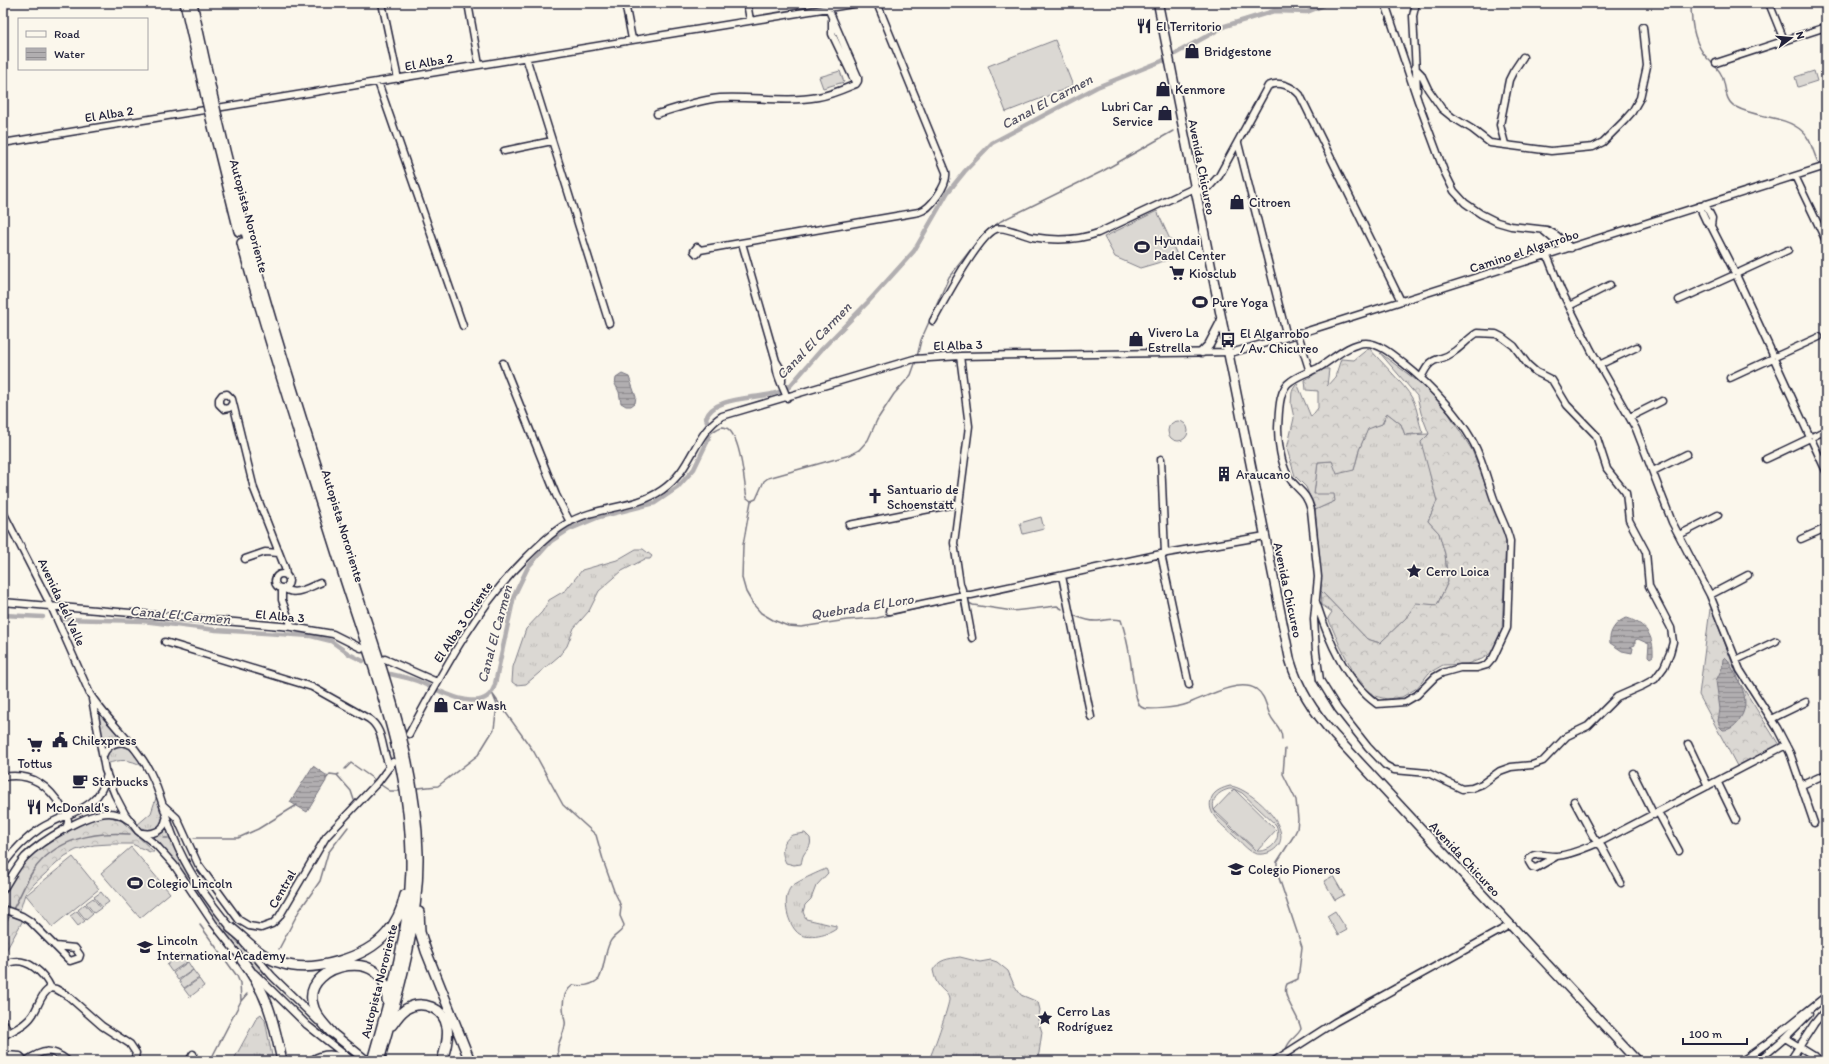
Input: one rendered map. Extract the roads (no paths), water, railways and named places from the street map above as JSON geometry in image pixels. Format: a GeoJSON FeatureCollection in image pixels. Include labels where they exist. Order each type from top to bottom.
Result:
{"type":"FeatureCollection","features":[{"type":"Feature","properties":{"kind":"highway","name":"Autopista Nororiente"},"geometry":{"type":"LineString","coordinates":[[185,3],[210,100],[229,194],[256,293],[394,734],[407,798],[411,870],[404,938],[374,1060]]}},
{"type":"Feature","properties":{"kind":"highway","name":"Autopista Nororiente"},"geometry":{"type":"LineString","coordinates":[[192,3],[210,100]]}},
{"type":"Feature","properties":{"kind":"highway","name":"Autopista Nororiente"},"geometry":{"type":"LineString","coordinates":[[214,118],[263,293],[404,745],[412,784],[416,824],[417,890],[413,926],[406,961],[387,1034],[374,1060]]}},
{"type":"Feature","properties":{"kind":"highway"},"geometry":{"type":"LineString","coordinates":[[231,928],[255,950],[279,963],[301,967],[318,966],[334,962],[367,949],[387,933],[400,911],[411,870]]}},
{"type":"Feature","properties":{"kind":"highway"},"geometry":{"type":"LineString","coordinates":[[417,890],[419,925],[424,944],[470,1061]]}},
{"type":"Feature","properties":{"kind":"highway"},"geometry":{"type":"LineString","coordinates":[[242,960],[259,983],[269,1004],[282,1061]]}},
{"type":"Feature","properties":{"kind":"highway"},"geometry":{"type":"LineString","coordinates":[[331,1032],[315,1012],[312,995],[314,986],[318,979],[335,970],[361,965],[369,967],[378,973],[382,978],[386,991],[385,1015]]}},
{"type":"Feature","properties":{"kind":"highway"},"geometry":{"type":"LineString","coordinates":[[387,1034],[398,1016],[408,1008],[420,1005],[432,1007],[442,1016],[448,1028],[442,1061]]}},
{"type":"Feature","properties":{"kind":"highway"},"geometry":{"type":"LineString","coordinates":[[313,1061],[328,1056],[337,1056],[350,1061]]}},
{"type":"Feature","properties":{"kind":"main road","name":"Avenida Chicureo"},"geometry":{"type":"LineString","coordinates":[[1158,3],[1194,190],[1290,660],[1295,678],[1304,694],[1335,736],[1637,1061]]}},
{"type":"Feature","properties":{"kind":"main road"},"geometry":{"type":"LineString","coordinates":[[1202,352],[1211,348],[1221,322]]}},
{"type":"Feature","properties":{"kind":"main road","name":"Avenida del Valle"},"geometry":{"type":"LineString","coordinates":[[331,1032],[374,1060]]}},
{"type":"Feature","properties":{"kind":"street"},"geometry":{"type":"LineString","coordinates":[[382,3],[398,79]]}},
{"type":"Feature","properties":{"kind":"street"},"geometry":{"type":"LineString","coordinates":[[468,3],[479,65]]}},
{"type":"Feature","properties":{"kind":"street"},"geometry":{"type":"LineString","coordinates":[[625,3],[632,39]]}},
{"type":"Feature","properties":{"kind":"street"},"geometry":{"type":"LineString","coordinates":[[747,3],[750,20]]}},
{"type":"Feature","properties":{"kind":"street","name":"El Alba 2"},"geometry":{"type":"LineString","coordinates":[[3,143],[858,3]]}},
{"type":"Feature","properties":{"kind":"street"},"geometry":{"type":"LineString","coordinates":[[700,250],[922,212],[931,205],[946,180],[946,172],[877,3]]}},
{"type":"Feature","properties":{"kind":"street"},"geometry":{"type":"LineString","coordinates":[[1385,3],[1418,101],[1447,179],[1460,198],[1475,211],[1497,222],[1511,226],[1541,228],[1568,248]]}},
{"type":"Feature","properties":{"kind":"street"},"geometry":{"type":"LineString","coordinates":[[1416,3],[1413,16],[1418,101]]}},
{"type":"Feature","properties":{"kind":"street"},"geometry":{"type":"LineString","coordinates":[[1769,3],[1784,40]]}},
{"type":"Feature","properties":{"kind":"street"},"geometry":{"type":"LineString","coordinates":[[657,114],[693,103],[714,99],[732,98],[782,100],[812,98],[831,94],[856,84],[832,34],[832,20],[828,8]]}},
{"type":"Feature","properties":{"kind":"street"},"geometry":{"type":"LineString","coordinates":[[1415,68],[1421,74],[1435,100],[1452,117],[1472,129],[1490,143],[1557,151],[1593,147],[1603,142],[1628,117],[1640,98],[1647,66],[1643,26]]}},
{"type":"Feature","properties":{"kind":"street"},"geometry":{"type":"LineString","coordinates":[[1716,63],[1826,27]]}},
{"type":"Feature","properties":{"kind":"street"},"geometry":{"type":"LineString","coordinates":[[526,57],[609,323]]}},
{"type":"Feature","properties":{"kind":"street"},"geometry":{"type":"LineString","coordinates":[[1504,144],[1500,125],[1509,80],[1512,72],[1523,57]]}},
{"type":"Feature","properties":{"kind":"street"},"geometry":{"type":"LineString","coordinates":[[378,82],[463,326]]}},
{"type":"Feature","properties":{"kind":"street"},"geometry":{"type":"LineString","coordinates":[[933,321],[964,266],[980,245],[996,229],[1002,228],[1031,236],[1055,240],[1082,238],[1098,233],[1194,190],[1206,188],[1216,180],[1238,143],[1268,86],[1272,84],[1281,84],[1298,92],[1401,301]]}},
{"type":"Feature","properties":{"kind":"street"},"geometry":{"type":"LineString","coordinates":[[504,151],[552,141]]}},
{"type":"Feature","properties":{"kind":"street"},"geometry":{"type":"LineString","coordinates":[[1238,143],[1287,337]]}},
{"type":"Feature","properties":{"kind":"street","name":"Camino el Algarrobo"},"geometry":{"type":"LineString","coordinates":[[1228,352],[1240,351],[1298,334],[1823,166]]}},
{"type":"Feature","properties":{"kind":"street"},"geometry":{"type":"LineString","coordinates":[[1795,176],[1826,242]]}},
{"type":"Feature","properties":{"kind":"street"},"geometry":{"type":"LineString","coordinates":[[1702,205],[1706,221],[1711,226],[1735,274],[1826,471]]}},
{"type":"Feature","properties":{"kind":"street"},"geometry":{"type":"LineString","coordinates":[[742,243],[776,361],[782,371],[782,382],[785,393]]}},
{"type":"Feature","properties":{"kind":"street"},"geometry":{"type":"LineString","coordinates":[[1679,300],[1788,250]]}},
{"type":"Feature","properties":{"kind":"street"},"geometry":{"type":"LineString","coordinates":[[1548,255],[1569,306],[1599,365],[1630,418],[1678,535],[1710,595],[1736,660],[1749,686],[1786,745],[1802,785],[1814,823]]}},
{"type":"Feature","properties":{"kind":"street"},"geometry":{"type":"LineString","coordinates":[[1569,306],[1610,286]]}},
{"type":"Feature","properties":{"kind":"street"},"geometry":{"type":"LineString","coordinates":[[1316,602],[1337,655],[1365,696],[1377,704],[1405,702],[1417,695],[1435,677],[1442,673],[1460,668],[1477,668],[1487,665],[1493,658],[1507,628],[1510,541],[1508,531],[1497,508],[1479,454],[1471,439],[1447,406],[1421,378],[1380,347],[1367,343],[1357,344],[1349,348],[1310,372],[1297,377],[1284,387],[1278,429],[1288,475],[1293,483],[1304,492],[1308,500],[1318,577],[1314,619],[1316,652],[1320,680],[1327,694],[1368,747],[1385,765],[1394,770],[1428,773],[1462,789],[1472,788],[1482,784],[1500,771],[1511,767],[1526,766],[1542,761],[1567,736],[1588,726],[1617,697],[1642,686],[1655,678],[1664,667],[1673,642],[1671,628],[1649,586],[1646,552],[1629,520],[1626,493],[1607,469],[1596,435],[1570,409],[1552,380],[1536,372],[1528,365],[1514,346],[1502,337],[1486,333],[1477,333],[1456,351],[1443,358],[1434,359],[1426,366],[1421,378]]}},
{"type":"Feature","properties":{"kind":"street"},"geometry":{"type":"LineString","coordinates":[[1298,334],[1310,372]]}},
{"type":"Feature","properties":{"kind":"street"},"geometry":{"type":"LineString","coordinates":[[1730,378],[1819,337]]}},
{"type":"Feature","properties":{"kind":"street"},"geometry":{"type":"LineString","coordinates":[[1599,365],[1637,347]]}},
{"type":"Feature","properties":{"kind":"street"},"geometry":{"type":"LineString","coordinates":[[1211,348],[1228,352]]}},
{"type":"Feature","properties":{"kind":"street","name":"El Alba 3"},"geometry":{"type":"LineString","coordinates":[[704,432],[713,422],[722,416],[785,393],[916,358],[1202,352]]}},
{"type":"Feature","properties":{"kind":"street"},"geometry":{"type":"LineString","coordinates":[[960,356],[969,426],[954,549],[972,638]]}},
{"type":"Feature","properties":{"kind":"street"},"geometry":{"type":"LineString","coordinates":[[503,363],[556,495],[570,522]]}},
{"type":"Feature","properties":{"kind":"street"},"geometry":{"type":"LineString","coordinates":[[1630,418],[1662,401]]}},
{"type":"Feature","properties":{"kind":"street"},"geometry":{"type":"LineString","coordinates":[[232,404],[238,419],[254,489],[286,575],[287,582],[283,588],[282,600],[292,627]]}},
{"type":"Feature","properties":{"kind":"street"},"geometry":{"type":"LineString","coordinates":[[1766,459],[1826,430]]}},
{"type":"Feature","properties":{"kind":"street","name":"El Alba 3 Oriente"},"geometry":{"type":"LineString","coordinates":[[408,734],[434,687],[479,615],[504,582],[544,540],[570,522],[595,511],[642,501],[661,491],[672,482],[685,467],[704,432]]}},
{"type":"Feature","properties":{"kind":"street"},"geometry":{"type":"LineString","coordinates":[[1653,471],[1687,454]]}},
{"type":"Feature","properties":{"kind":"street"},"geometry":{"type":"LineString","coordinates":[[1161,459],[1163,554],[1189,685]]}},
{"type":"Feature","properties":{"kind":"street"},"geometry":{"type":"LineString","coordinates":[[849,525],[960,502]]}},
{"type":"Feature","properties":{"kind":"street","name":"Avenida del Valle"},"geometry":{"type":"LineString","coordinates":[[3,512],[71,648],[80,673],[90,694],[132,746],[150,772],[163,805],[166,819],[186,862],[231,928],[288,992],[331,1032]]}},
{"type":"Feature","properties":{"kind":"street"},"geometry":{"type":"LineString","coordinates":[[1678,535],[1718,515]]}},
{"type":"Feature","properties":{"kind":"street"},"geometry":{"type":"LineString","coordinates":[[1801,539],[1826,528]]}},
{"type":"Feature","properties":{"kind":"street"},"geometry":{"type":"LineString","coordinates":[[889,611],[964,595],[971,596],[1163,554],[1265,536]]}},
{"type":"Feature","properties":{"kind":"street"},"geometry":{"type":"LineString","coordinates":[[245,559],[265,552],[279,553]]}},
{"type":"Feature","properties":{"kind":"street"},"geometry":{"type":"LineString","coordinates":[[286,575],[279,575],[275,580],[278,587],[288,591],[294,592],[320,583]]}},
{"type":"Feature","properties":{"kind":"street"},"geometry":{"type":"LineString","coordinates":[[1062,576],[1091,717]]}},
{"type":"Feature","properties":{"kind":"street"},"geometry":{"type":"LineString","coordinates":[[1710,595],[1748,576]]}},
{"type":"Feature","properties":{"kind":"street","name":"El Alba 3"},"geometry":{"type":"LineString","coordinates":[[3,602],[292,627],[333,634],[361,648]]}},
{"type":"Feature","properties":{"kind":"street"},"geometry":{"type":"LineString","coordinates":[[1736,660],[1776,641]]}},
{"type":"Feature","properties":{"kind":"street","name":"Central"},"geometry":{"type":"LineString","coordinates":[[163,805],[177,818],[198,864],[233,913],[246,925],[255,928],[263,928],[272,924],[279,917],[321,845],[331,831],[378,782],[391,764],[384,754],[380,732],[376,725],[369,719],[320,691],[165,642]]}},
{"type":"Feature","properties":{"kind":"street"},"geometry":{"type":"LineString","coordinates":[[385,659],[434,687]]}},
{"type":"Feature","properties":{"kind":"street","name":"Avenida del Valle"},"geometry":{"type":"LineString","coordinates":[[90,694],[107,774],[120,804],[131,822],[138,831],[156,845],[174,865],[196,899],[242,960],[270,990],[307,1025],[353,1061]]}},
{"type":"Feature","properties":{"kind":"street"},"geometry":{"type":"LineString","coordinates":[[1771,719],[1806,702]]}},
{"type":"Feature","properties":{"kind":"street"},"geometry":{"type":"LineString","coordinates":[[103,758],[107,749],[115,743],[123,742],[132,746]]}},
{"type":"Feature","properties":{"kind":"street"},"geometry":{"type":"LineString","coordinates":[[1688,744],[1708,786]]}},
{"type":"Feature","properties":{"kind":"street"},"geometry":{"type":"LineString","coordinates":[[1557,856],[1571,853],[1598,843],[1786,745]]}},
{"type":"Feature","properties":{"kind":"street"},"geometry":{"type":"LineString","coordinates":[[1633,773],[1679,851]]}},
{"type":"Feature","properties":{"kind":"street"},"geometry":{"type":"LineString","coordinates":[[3,865],[29,837],[49,823],[96,799],[103,788],[107,774]]}},
{"type":"Feature","properties":{"kind":"street"},"geometry":{"type":"LineString","coordinates":[[1802,785],[1826,774]]}},
{"type":"Feature","properties":{"kind":"street"},"geometry":{"type":"LineString","coordinates":[[3,777],[22,776],[41,784],[53,794],[69,822],[65,829]]}},
{"type":"Feature","properties":{"kind":"street"},"geometry":{"type":"LineString","coordinates":[[1716,781],[1736,820]]}},
{"type":"Feature","properties":{"kind":"street"},"geometry":{"type":"LineString","coordinates":[[1574,801],[1621,883]]}},
{"type":"Feature","properties":{"kind":"street"},"geometry":{"type":"LineString","coordinates":[[3,890],[16,869],[30,852],[47,839],[65,829],[92,817],[107,813],[118,814],[131,822]]}},
{"type":"Feature","properties":{"kind":"street"},"geometry":{"type":"LineString","coordinates":[[138,831],[148,834],[156,832],[162,828],[166,819],[177,818]]}},
{"type":"Feature","properties":{"kind":"street"},"geometry":{"type":"LineString","coordinates":[[3,910],[24,918],[55,946]]}},
{"type":"Feature","properties":{"kind":"street"},"geometry":{"type":"LineString","coordinates":[[1274,1061],[1335,1022],[1510,925]]}},
{"type":"Feature","properties":{"kind":"street"},"geometry":{"type":"LineString","coordinates":[[3,970],[5,965],[11,962],[25,963],[43,975],[51,988],[56,989],[68,996],[102,1026],[130,1044],[136,1053],[134,1061]]}},
{"type":"Feature","properties":{"kind":"street"},"geometry":{"type":"LineString","coordinates":[[3,1020],[5,1035],[28,1022],[34,1014],[45,992],[51,988]]}},
{"type":"Feature","properties":{"kind":"street"},"geometry":{"type":"LineString","coordinates":[[1758,1061],[1785,1038],[1826,997]]}},
{"type":"Feature","properties":{"kind":"street"},"geometry":{"type":"LineString","coordinates":[[1742,1061],[1826,997]]}},
{"type":"Feature","properties":{"kind":"street"},"geometry":{"type":"LineString","coordinates":[[1790,1061],[1826,1008]]}},
{"type":"Feature","properties":{"kind":"street"},"geometry":{"type":"LineString","coordinates":[[1785,1038],[1822,1061]]}},
{"type":"Feature","properties":{"kind":"street"},"geometry":{"type":"LineString","coordinates":[[3,1047],[6,1058],[20,1056],[26,1061],[38,1053],[45,1051],[55,1053],[68,1061]]}},
{"type":"Feature","properties":{"kind":"street"},"geometry":{"type":"LineString","coordinates":[[189,1061],[193,1054]]}},
{"type":"Feature","properties":{"kind":"street"},"geometry":{"type":"LineString","coordinates":[[1803,1061],[1815,1056]]}},
{"type":"Feature","properties":{"kind":"water"},"geometry":{"type":"Polygon","coordinates":[[[622,374],[629,377],[636,397],[635,403],[631,406],[626,406],[621,403],[619,392],[615,384],[616,378],[622,374]]]}},
{"type":"Feature","properties":{"kind":"water"},"geometry":{"type":"Polygon","coordinates":[[[1627,618],[1644,627],[1648,632],[1653,649],[1653,656],[1650,658],[1648,656],[1649,644],[1638,639],[1635,640],[1635,645],[1630,647],[1633,648],[1632,653],[1622,651],[1610,643],[1610,635],[1614,627],[1620,621],[1627,618]]]}},
{"type":"Feature","properties":{"kind":"water"},"geometry":{"type":"Polygon","coordinates":[[[1725,657],[1739,682],[1745,705],[1736,724],[1726,730],[1723,730],[1718,721],[1720,709],[1716,681],[1725,657]]]}},
{"type":"Feature","properties":{"kind":"water"},"geometry":{"type":"Polygon","coordinates":[[[313,766],[326,775],[326,781],[307,812],[290,802],[313,766]]]}},
{"type":"Feature","properties":{"kind":"waterway","name":"Canal El Carmen"},"geometry":{"type":"LineString","coordinates":[[390,674],[417,681],[460,699],[472,701],[482,699],[490,694],[495,684],[514,596],[528,567],[551,541],[568,530],[599,517],[655,503],[677,488],[694,469],[708,440],[710,431],[706,418],[712,410],[720,404],[744,398],[769,395],[780,392],[789,387],[822,349],[868,302],[914,251],[948,192],[965,171],[992,143],[1097,87],[1162,61],[1225,26],[1274,11],[1307,12],[1322,6],[1322,3]]}},
{"type":"Feature","properties":{"kind":"waterway"},"geometry":{"type":"LineString","coordinates":[[1691,3],[1696,39],[1707,58],[1721,74],[1727,96],[1732,104],[1744,111],[1778,119],[1795,126],[1808,138],[1820,166]]}},
{"type":"Feature","properties":{"kind":"waterway"},"geometry":{"type":"LineString","coordinates":[[917,357],[921,340],[949,277],[976,243],[991,228],[1001,221],[1101,172],[1173,131]]}},
{"type":"Feature","properties":{"kind":"waterway"},"geometry":{"type":"LineString","coordinates":[[1822,169],[1826,174]]}},
{"type":"Feature","properties":{"kind":"waterway"},"geometry":{"type":"LineString","coordinates":[[751,501],[756,499],[764,481],[768,478],[850,455],[859,450],[868,440],[877,420],[894,394],[911,375],[916,361]]}},
{"type":"Feature","properties":{"kind":"waterway","name":"Quebrada El Loro"},"geometry":{"type":"LineString","coordinates":[[710,434],[718,428],[723,427],[729,430],[738,446],[747,498],[751,501],[743,545],[742,578],[746,592],[753,604],[761,613],[788,626],[801,627],[847,620],[877,618],[948,602]]}},
{"type":"Feature","properties":{"kind":"waterway","name":"Quebrada El Loro"},"geometry":{"type":"LineString","coordinates":[[953,600],[963,600]]}},
{"type":"Feature","properties":{"kind":"waterway","name":"Quebrada El Loro"},"geometry":{"type":"LineString","coordinates":[[967,602],[973,605],[1013,611],[1057,606],[1062,609]]}},
{"type":"Feature","properties":{"kind":"waterway","name":"Canal El Carmen"},"geometry":{"type":"LineString","coordinates":[[3,615],[43,617]]}},
{"type":"Feature","properties":{"kind":"waterway","name":"Quebrada El Loro"},"geometry":{"type":"LineString","coordinates":[[1073,615],[1091,621],[1112,619],[1121,620],[1131,663],[1136,697],[1140,706],[1143,708],[1155,709],[1187,704],[1231,687],[1249,686],[1256,689],[1261,694],[1270,715],[1281,732],[1282,739]]}},
{"type":"Feature","properties":{"kind":"waterway","name":"Canal El Carmen"},"geometry":{"type":"LineString","coordinates":[[61,619],[143,621],[216,630],[311,636],[331,641],[349,654],[363,661]]}},
{"type":"Feature","properties":{"kind":"waterway"},"geometry":{"type":"LineString","coordinates":[[491,692],[534,752],[563,805],[596,835],[604,863],[621,907],[620,916],[624,925],[620,932],[610,942],[599,979],[587,985],[573,985],[565,995],[563,1008],[565,1024],[558,1047],[560,1061]]}},
{"type":"Feature","properties":{"kind":"waterway"},"geometry":{"type":"LineString","coordinates":[[418,788],[438,786],[478,755],[494,729],[497,705],[493,695]]}},
{"type":"Feature","properties":{"kind":"waterway","name":"Quebrada El Loro"},"geometry":{"type":"LineString","coordinates":[[1285,749],[1283,774],[1296,800],[1298,819],[1297,829],[1277,862],[1277,872],[1302,947],[1298,979],[1287,984],[1286,989],[1288,1000],[1301,1029],[1287,1046],[1286,1049],[1288,1051]]}},
{"type":"Feature","properties":{"kind":"waterway"},"geometry":{"type":"LineString","coordinates":[[345,769],[351,763],[375,780]]}},
{"type":"Feature","properties":{"kind":"waterway"},"geometry":{"type":"LineString","coordinates":[[326,779],[330,774],[337,775]]}},
{"type":"Feature","properties":{"kind":"waterway"},"geometry":{"type":"LineString","coordinates":[[339,774],[337,775],[351,791],[354,800]]}},
{"type":"Feature","properties":{"kind":"waterway"},"geometry":{"type":"LineString","coordinates":[[381,785],[390,791],[400,791]]}},
{"type":"Feature","properties":{"kind":"waterway"},"geometry":{"type":"LineString","coordinates":[[194,838],[238,838],[258,829],[297,805]]}},
{"type":"Feature","properties":{"kind":"waterway"},"geometry":{"type":"LineString","coordinates":[[279,949],[299,911],[320,881],[328,853],[348,827]]}},
{"type":"Feature","properties":{"kind":"waterway"},"geometry":{"type":"LineString","coordinates":[[13,909],[33,871],[52,851],[76,839],[89,836],[116,833],[130,834]]}},
{"type":"Feature","properties":{"kind":"waterway"},"geometry":{"type":"LineString","coordinates":[[3,927],[9,917]]}},
{"type":"Feature","properties":{"kind":"waterway"},"geometry":{"type":"LineString","coordinates":[[200,925],[237,976],[240,983],[241,1001]]}},
{"type":"Feature","properties":{"kind":"waterway"},"geometry":{"type":"LineString","coordinates":[[261,975],[263,971]]}},
{"type":"Feature","properties":{"kind":"waterway"},"geometry":{"type":"LineString","coordinates":[[210,1061],[241,1001],[247,994]]}},
{"type":"Feature","properties":{"kind":"waterway","name":"Quebrada El Loro"},"geometry":{"type":"LineString","coordinates":[[1290,1054],[1294,1061]]}},
{"type":"Feature","properties":{"kind":"place","name":"El Territorio"},"geometry":{"type":"Point","coordinates":[1144,26]}},
{"type":"Feature","properties":{"kind":"place","name":"Bridgestone"},"geometry":{"type":"Point","coordinates":[1192,51]}},
{"type":"Feature","properties":{"kind":"place","name":"Kenmore"},"geometry":{"type":"Point","coordinates":[1163,89]}},
{"type":"Feature","properties":{"kind":"place","name":"Lubri Car Service"},"geometry":{"type":"Point","coordinates":[1165,113]}},
{"type":"Feature","properties":{"kind":"place","name":"Citroen"},"geometry":{"type":"Point","coordinates":[1237,202]}},
{"type":"Feature","properties":{"kind":"place","name":"Hyundai Padel Center"},"geometry":{"type":"Point","coordinates":[1142,247]}},
{"type":"Feature","properties":{"kind":"place","name":"Kiosclub"},"geometry":{"type":"Point","coordinates":[1177,273]}},
{"type":"Feature","properties":{"kind":"place","name":"Pure Yoga"},"geometry":{"type":"Point","coordinates":[1200,302]}},
{"type":"Feature","properties":{"kind":"place","name":"Vivero La Estrella"},"geometry":{"type":"Point","coordinates":[1136,339]}},
{"type":"Feature","properties":{"kind":"place","name":"El Algarrobo / Av. Chicureo"},"geometry":{"type":"Point","coordinates":[1228,340]}},
{"type":"Feature","properties":{"kind":"place","name":"Araucano"},"geometry":{"type":"Point","coordinates":[1224,474]}},
{"type":"Feature","properties":{"kind":"place","name":"Santuario de Schoenstatt"},"geometry":{"type":"Point","coordinates":[875,496]}},
{"type":"Feature","properties":{"kind":"place","name":"Cerro Loica"},"geometry":{"type":"Point","coordinates":[1414,571]}},
{"type":"Feature","properties":{"kind":"place","name":"Car Wash"},"geometry":{"type":"Point","coordinates":[441,705]}},
{"type":"Feature","properties":{"kind":"place","name":"Chilexpress"},"geometry":{"type":"Point","coordinates":[60,740]}},
{"type":"Feature","properties":{"kind":"place","name":"Tottus"},"geometry":{"type":"Point","coordinates":[35,745]}},
{"type":"Feature","properties":{"kind":"place","name":"Starbucks"},"geometry":{"type":"Point","coordinates":[80,781]}},
{"type":"Feature","properties":{"kind":"place","name":"McDonald's"},"geometry":{"type":"Point","coordinates":[34,807]}},
{"type":"Feature","properties":{"kind":"place","name":"Colegio Pioneros"},"geometry":{"type":"Point","coordinates":[1236,869]}},
{"type":"Feature","properties":{"kind":"place","name":"Colegio Lincoln"},"geometry":{"type":"Point","coordinates":[135,883]}},
{"type":"Feature","properties":{"kind":"place","name":"Lincoln International Academy"},"geometry":{"type":"Point","coordinates":[145,947]}},
{"type":"Feature","properties":{"kind":"place","name":"Cerro Las Rodríguez"},"geometry":{"type":"Point","coordinates":[1045,1018]}}]}
